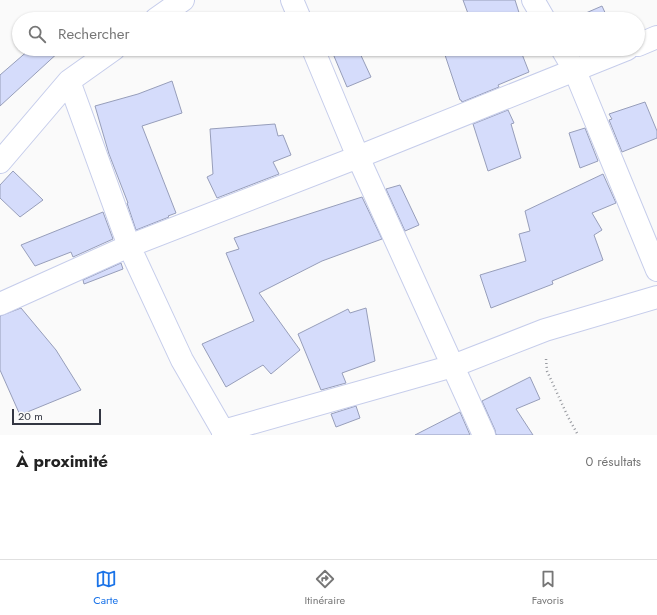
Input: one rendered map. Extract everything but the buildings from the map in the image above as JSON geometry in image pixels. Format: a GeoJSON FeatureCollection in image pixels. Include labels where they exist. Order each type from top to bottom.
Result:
{"type":"FeatureCollection","features":[{"type":"Feature","properties":{"kind":"street"},"geometry":{"type":"LineString","coordinates":[[166,12],[183,0]]}},
{"type":"Feature","properties":{"kind":"street"},"geometry":{"type":"LineString","coordinates":[[292,0],[297,12]]}},
{"type":"Feature","properties":{"kind":"street"},"geometry":{"type":"LineString","coordinates":[[533,0],[540,12]]}},
{"type":"Feature","properties":{"kind":"street"},"geometry":{"type":"LineString","coordinates":[[645,42],[657,37]]}},
{"type":"Feature","properties":{"kind":"street"},"geometry":{"type":"LineString","coordinates":[[0,162],[69,80],[104,56]]}},
{"type":"Feature","properties":{"kind":"street"},"geometry":{"type":"LineString","coordinates":[[316,56],[358,157],[484,435]]}},
{"type":"Feature","properties":{"kind":"street"},"geometry":{"type":"LineString","coordinates":[[566,56],[575,71],[657,270]]}},
{"type":"Feature","properties":{"kind":"street"},"geometry":{"type":"LineString","coordinates":[[0,304],[128,246],[358,157],[610,56]]}},
{"type":"Feature","properties":{"kind":"street"},"geometry":{"type":"LineString","coordinates":[[69,80],[128,246],[182,360],[223,433],[453,366],[545,330],[657,297]]}},
{"type":"Feature","properties":{"kind":"path"},"geometry":{"type":"LineString","coordinates":[[545,330],[547,372],[578,435]]}}]}
